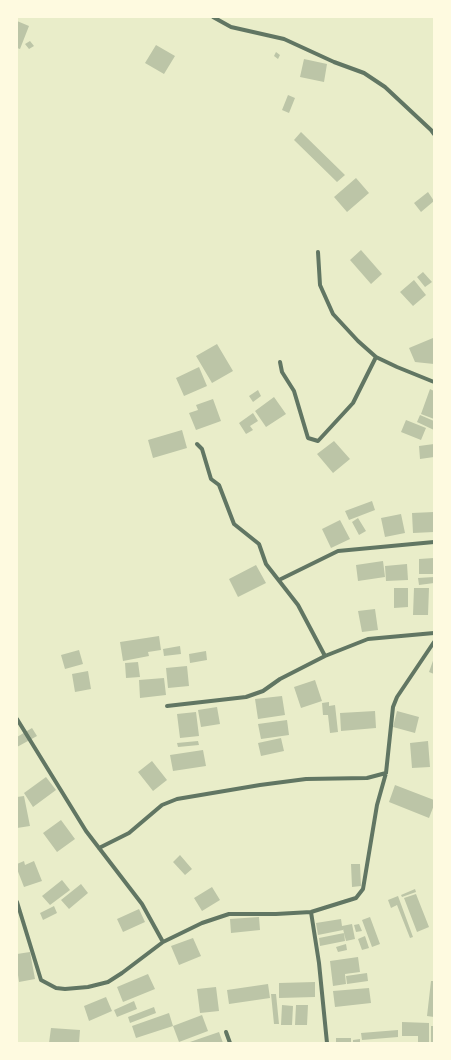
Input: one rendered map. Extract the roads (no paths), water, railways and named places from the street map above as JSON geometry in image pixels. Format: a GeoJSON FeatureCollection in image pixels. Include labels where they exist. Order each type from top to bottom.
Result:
{"type":"FeatureCollection","features":[{"type":"Feature","properties":{"kind":"street"},"geometry":{"type":"LineString","coordinates":[[213,17],[231,27],[284,40],[334,62],[364,73],[385,87],[434,134]]}},
{"type":"Feature","properties":{"kind":"street"},"geometry":{"type":"LineString","coordinates":[[318,252],[320,286],[333,314],[358,341],[376,357],[434,382]]}},
{"type":"Feature","properties":{"kind":"street"},"geometry":{"type":"LineString","coordinates":[[280,362],[282,372],[294,391],[308,438],[318,441],[353,403],[376,357]]}},
{"type":"Feature","properties":{"kind":"street"},"geometry":{"type":"LineString","coordinates":[[197,444],[202,449],[211,479],[219,485],[234,524],[259,544],[266,564],[298,605],[325,656]]}},
{"type":"Feature","properties":{"kind":"street"},"geometry":{"type":"LineString","coordinates":[[278,580],[338,551],[434,542]]}},
{"type":"Feature","properties":{"kind":"street"},"geometry":{"type":"LineString","coordinates":[[167,706],[246,697],[263,691],[280,679],[325,656],[368,639],[434,633]]}},
{"type":"Feature","properties":{"kind":"street"},"geometry":{"type":"LineString","coordinates":[[17,902],[41,980],[56,988],[65,989],[88,987],[108,982],[163,942],[202,923],[229,914],[311,912],[356,898],[363,889],[377,805],[386,773],[393,707],[397,697],[434,642]]}},
{"type":"Feature","properties":{"kind":"street"},"geometry":{"type":"LineString","coordinates":[[17,719],[86,831],[142,904],[163,942]]}},
{"type":"Feature","properties":{"kind":"street"},"geometry":{"type":"LineString","coordinates":[[99,848],[129,833],[162,805],[177,799],[306,779],[367,778],[386,773]]}},
{"type":"Feature","properties":{"kind":"street"},"geometry":{"type":"LineString","coordinates":[[311,912],[319,963],[327,1043]]}},
{"type":"Feature","properties":{"kind":"street"},"geometry":{"type":"LineString","coordinates":[[226,1032],[230,1043]]}}]}
